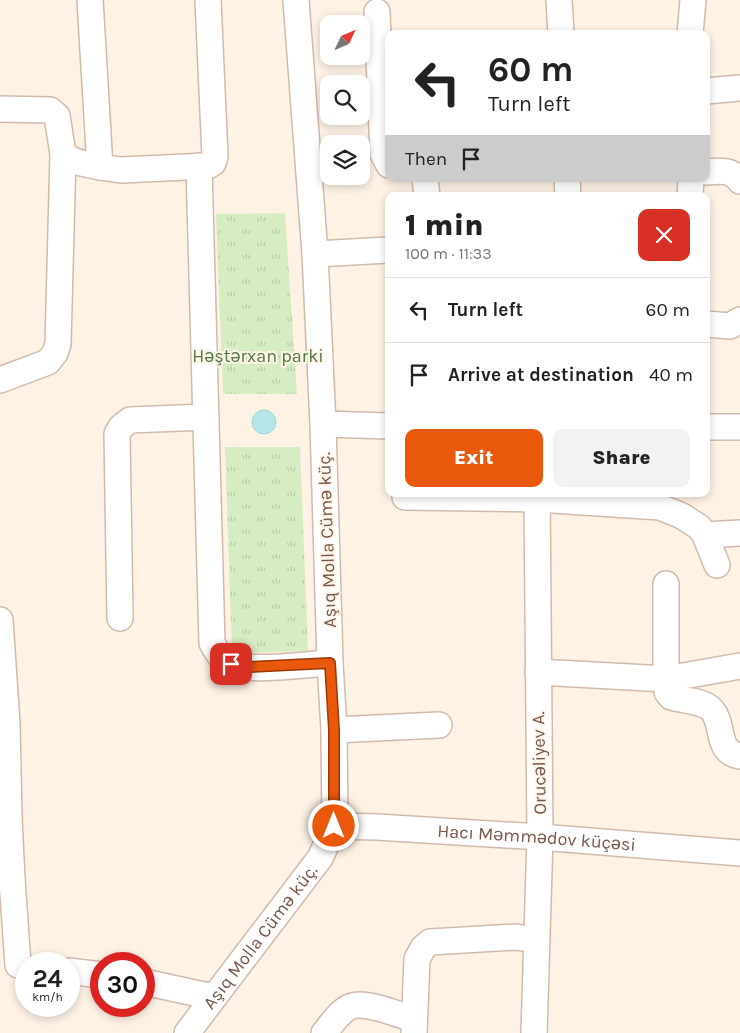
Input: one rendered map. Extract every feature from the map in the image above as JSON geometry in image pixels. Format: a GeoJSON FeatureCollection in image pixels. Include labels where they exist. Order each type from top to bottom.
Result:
{"type":"FeatureCollection","features":[{"type":"Feature","properties":{"kind":"street"},"geometry":{"type":"LineString","coordinates":[[90,0],[100,167]]}},
{"type":"Feature","properties":{"kind":"street"},"geometry":{"type":"LineString","coordinates":[[63,154],[72,160],[121,170],[208,166],[213,163],[215,157],[208,0]]}},
{"type":"Feature","properties":{"kind":"street","name":"Aşıq Molla Cümə küç."},"geometry":{"type":"LineString","coordinates":[[187,1033],[320,858],[334,826],[334,730],[330,663],[323,424],[315,254],[296,0]]}},
{"type":"Feature","properties":{"kind":"street"},"geometry":{"type":"LineString","coordinates":[[559,0],[561,30]]}},
{"type":"Feature","properties":{"kind":"street"},"geometry":{"type":"LineString","coordinates":[[690,30],[693,0]]}},
{"type":"Feature","properties":{"kind":"street"},"geometry":{"type":"LineString","coordinates":[[377,12],[385,156]]}},
{"type":"Feature","properties":{"kind":"street"},"geometry":{"type":"LineString","coordinates":[[710,91],[740,88]]}},
{"type":"Feature","properties":{"kind":"street"},"geometry":{"type":"LineString","coordinates":[[0,109],[50,110],[54,112],[57,116],[63,154],[58,344],[55,354],[48,362],[0,380]]}},
{"type":"Feature","properties":{"kind":"street"},"geometry":{"type":"LineString","coordinates":[[199,166],[212,643],[219,656],[231,664],[250,667],[330,663]]}},
{"type":"Feature","properties":{"kind":"street"},"geometry":{"type":"LineString","coordinates":[[710,172],[726,171],[738,177],[740,181]]}},
{"type":"Feature","properties":{"kind":"street"},"geometry":{"type":"LineString","coordinates":[[315,254],[385,250]]}},
{"type":"Feature","properties":{"kind":"street"},"geometry":{"type":"LineString","coordinates":[[710,324],[730,326],[740,320]]}},
{"type":"Feature","properties":{"kind":"street"},"geometry":{"type":"LineString","coordinates":[[120,618],[117,434],[121,427],[130,420],[206,417]]}},
{"type":"Feature","properties":{"kind":"street"},"geometry":{"type":"LineString","coordinates":[[323,424],[385,426]]}},
{"type":"Feature","properties":{"kind":"street"},"geometry":{"type":"LineString","coordinates":[[710,427],[740,427]]}},
{"type":"Feature","properties":{"kind":"street"},"geometry":{"type":"LineString","coordinates":[[405,498],[471,497]]}},
{"type":"Feature","properties":{"kind":"street","name":"Orucəliyev A."},"geometry":{"type":"LineString","coordinates":[[534,1033],[540,837],[537,497]]}},
{"type":"Feature","properties":{"kind":"street"},"geometry":{"type":"LineString","coordinates":[[548,497],[660,507],[682,516],[699,527],[705,535],[716,565]]}},
{"type":"Feature","properties":{"kind":"street"},"geometry":{"type":"LineString","coordinates":[[705,535],[740,533]]}},
{"type":"Feature","properties":{"kind":"street"},"geometry":{"type":"LineString","coordinates":[[666,584],[667,692],[671,697],[706,705],[712,710],[725,748],[730,754],[740,756]]}},
{"type":"Feature","properties":{"kind":"street"},"geometry":{"type":"LineString","coordinates":[[0,620],[2,625],[6,880],[15,966]]}},
{"type":"Feature","properties":{"kind":"street"},"geometry":{"type":"LineString","coordinates":[[538,672],[666,679],[740,666]]}},
{"type":"Feature","properties":{"kind":"street"},"geometry":{"type":"LineString","coordinates":[[334,730],[439,725]]}},
{"type":"Feature","properties":{"kind":"street","name":"Hacı Məmmədov küçəsi"},"geometry":{"type":"LineString","coordinates":[[334,826],[540,837],[740,853]]}},
{"type":"Feature","properties":{"kind":"street"},"geometry":{"type":"LineString","coordinates":[[324,1033],[340,1014],[351,1006],[362,1004],[414,1026],[417,959],[430,942],[516,937],[536,940]]}},
{"type":"Feature","properties":{"kind":"street"},"geometry":{"type":"LineString","coordinates":[[155,984],[213,997]]}},
{"type":"Feature","properties":{"kind":"green space","name":"Həştərxan parki"},"geometry":{"type":"Polygon","coordinates":[[[285,213],[297,394],[223,394],[216,214],[285,213]]]}},
{"type":"Feature","properties":{"kind":"green space"},"geometry":{"type":"Polygon","coordinates":[[[225,447],[300,447],[308,651],[232,653],[225,447]]]}},
{"type":"Feature","properties":{"kind":"water"},"geometry":{"type":"Polygon","coordinates":[[[264,410],[269,411],[275,417],[275,427],[269,433],[264,434],[259,433],[253,427],[252,422],[253,417],[259,411],[264,410]]]}},
{"type":"Feature","properties":{"kind":"route"},"geometry":{"type":"LineString","coordinates":[[231,664],[250,667],[330,663],[334,730],[334,826]]}}]}
